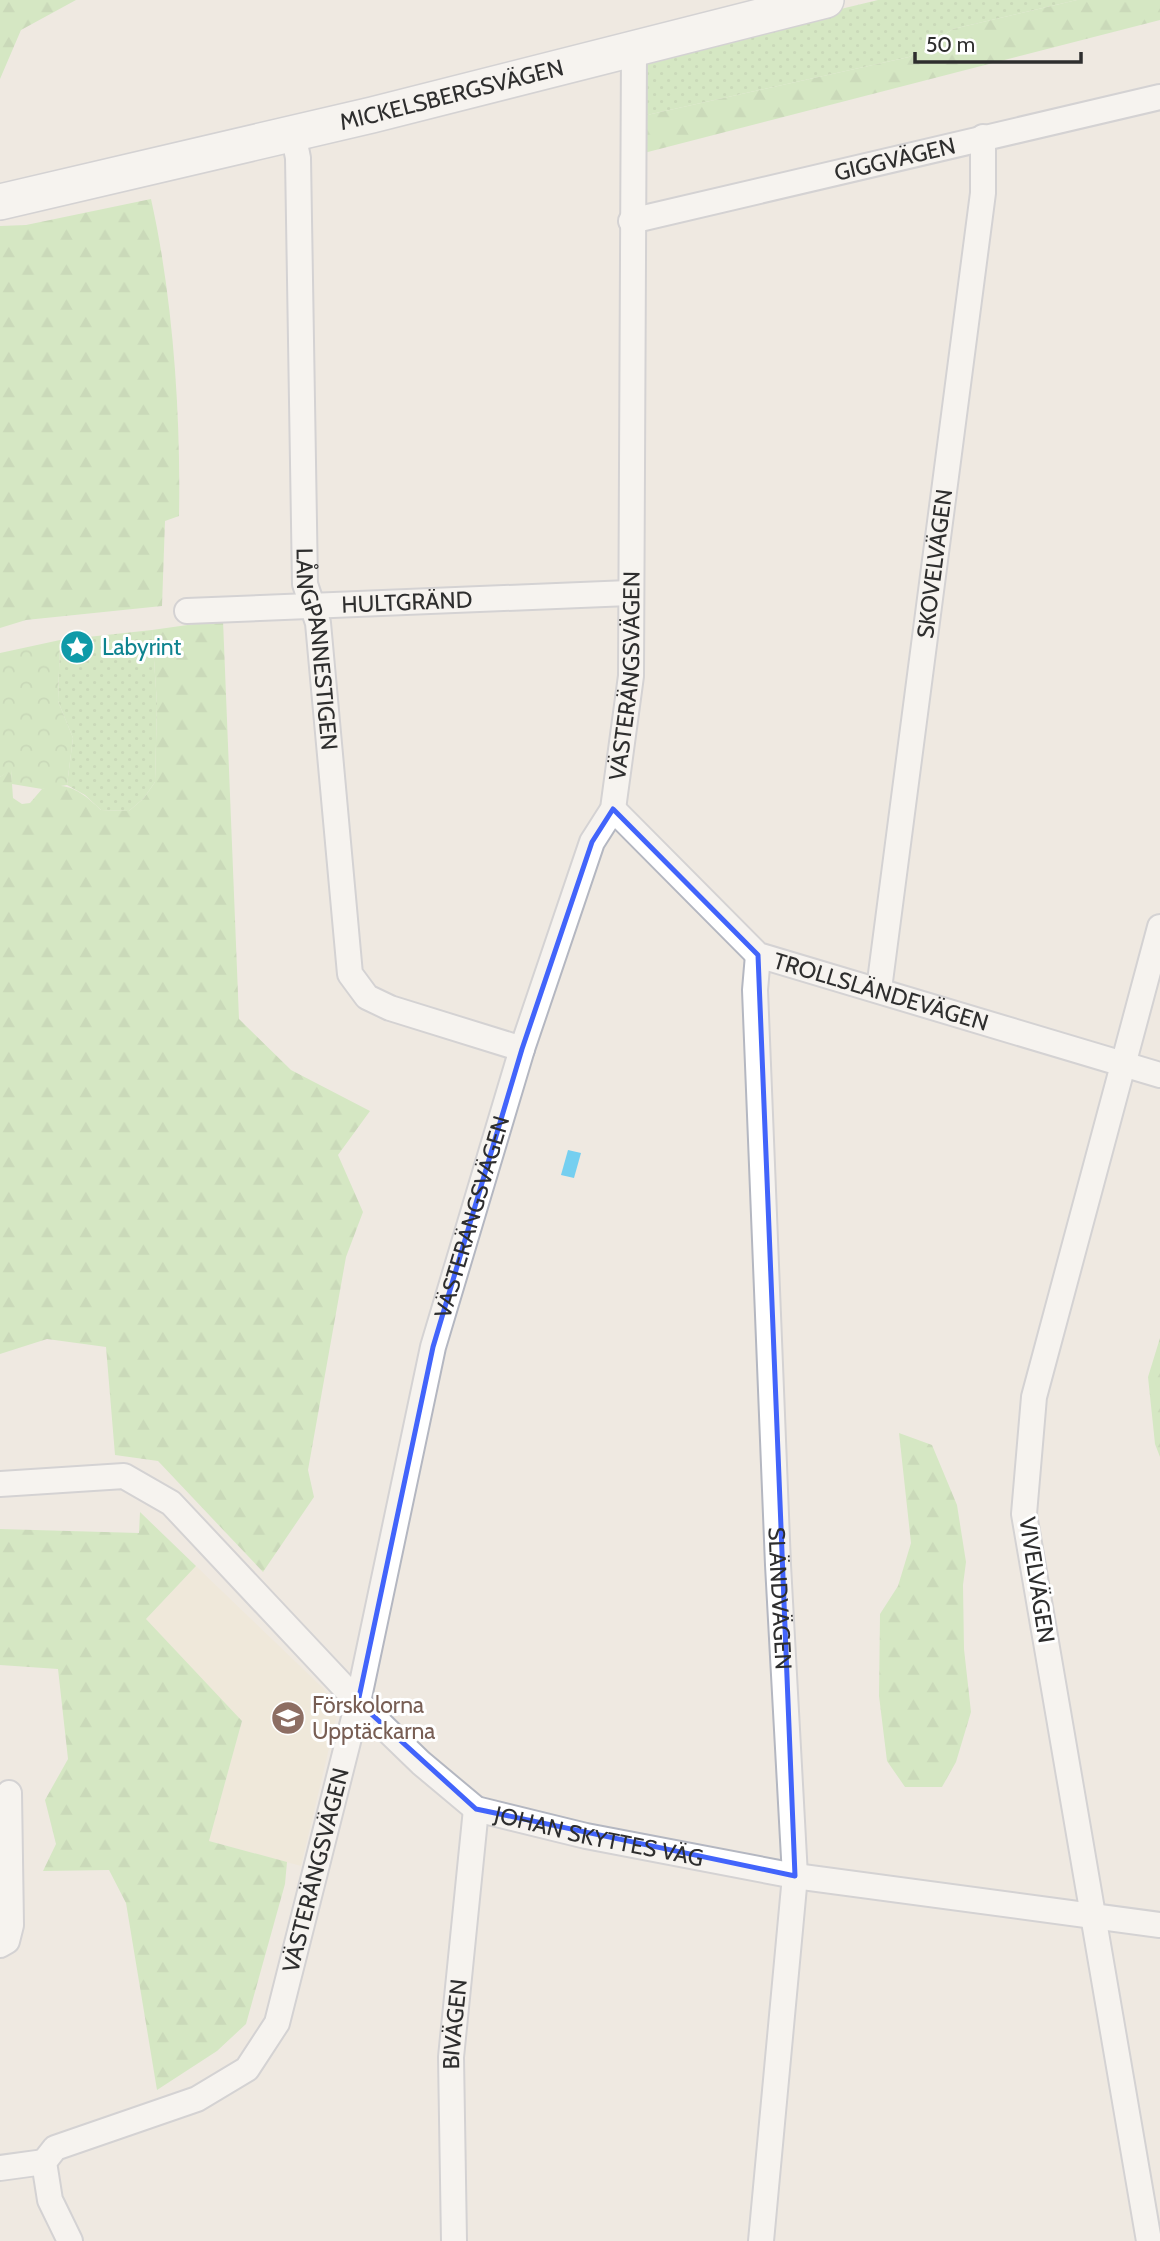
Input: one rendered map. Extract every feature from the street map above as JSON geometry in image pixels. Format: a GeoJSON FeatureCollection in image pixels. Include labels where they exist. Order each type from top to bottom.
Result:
{"type":"FeatureCollection","features":[{"type":"Feature","properties":{"kind":"main road","name":"MICKELSBERGSVÄGEN"},"geometry":{"type":"LineString","coordinates":[[0,202],[35,197],[73,184],[634,50],[826,0]]}},
{"type":"Feature","properties":{"kind":"main road","name":"MICKELSBERGSVÄGEN"},"geometry":{"type":"LineString","coordinates":[[0,181],[73,184]]}},
{"type":"Feature","properties":{"kind":"street","name":"VÄSTERÄNGSVÄGEN"},"geometry":{"type":"LineString","coordinates":[[44,2162],[55,2148],[197,2099],[247,2069],[277,2023],[358,1702],[433,1347],[522,1049],[592,842],[613,809],[631,676],[629,593],[634,50]]}},
{"type":"Feature","properties":{"kind":"street","name":"GIGGVÄGEN"},"geometry":{"type":"LineString","coordinates":[[631,221],[1160,97]]}},
{"type":"Feature","properties":{"kind":"street","name":"LÅNGPANNESTIGEN"},"geometry":{"type":"LineString","coordinates":[[293,133],[298,158],[305,584],[318,623],[350,974],[368,997],[390,1008],[522,1049]]}},
{"type":"Feature","properties":{"kind":"street","name":"SKOVELVÄGEN"},"geometry":{"type":"LineString","coordinates":[[878,989],[983,193],[983,137]]}},
{"type":"Feature","properties":{"kind":"street","name":"HULTGRÄND"},"geometry":{"type":"LineString","coordinates":[[187,611],[629,593]]}},
{"type":"Feature","properties":{"kind":"street","name":"TROLLSLÄNDEVÄGEN"},"geometry":{"type":"LineString","coordinates":[[613,809],[758,955],[1160,1075]]}},
{"type":"Feature","properties":{"kind":"street","name":"VIVELVÄGEN"},"geometry":{"type":"LineString","coordinates":[[1149,2241],[1091,1917],[1061,1723],[1024,1514],[1034,1397],[1160,927]]}},
{"type":"Feature","properties":{"kind":"street","name":"SLÄNDVÄGEN"},"geometry":{"type":"LineString","coordinates":[[758,955],[755,1004],[778,1565],[795,1876],[761,2241]]}},
{"type":"Feature","properties":{"kind":"street","name":"JOHAN SKYTTES VÄG"},"geometry":{"type":"LineString","coordinates":[[0,1484],[124,1476],[148,1487],[171,1503],[358,1702],[421,1763],[476,1809],[586,1836],[795,1876],[1160,1925]]}},
{"type":"Feature","properties":{"kind":"street"},"geometry":{"type":"LineString","coordinates":[[0,1945],[6,1941],[11,1925],[9,1793]]}},
{"type":"Feature","properties":{"kind":"street","name":"BIVÄGEN"},"geometry":{"type":"LineString","coordinates":[[454,2241],[451,2057],[476,1809]]}},
{"type":"Feature","properties":{"kind":"street"},"geometry":{"type":"LineString","coordinates":[[0,2168],[44,2162],[50,2200],[70,2241]]}},
{"type":"Feature","properties":{"kind":"highlighted area"},"geometry":{"type":"Polygon","coordinates":[[[613,809],[758,955],[795,1876],[476,1809],[358,1702],[433,1347],[522,1049],[592,842],[613,809]]]}},
{"type":"Feature","properties":{"kind":"shaded area","name":"Förskolorna Upptäckarna"},"geometry":{"type":"Polygon","coordinates":[[[196,1566],[325,1690],[337,1715],[301,1866],[209,1841],[242,1721],[146,1619],[196,1566]]]}},
{"type":"Feature","properties":{"kind":"green space"},"geometry":{"type":"Polygon","coordinates":[[[0,0],[76,0],[21,30],[0,79],[0,0]]]}},
{"type":"Feature","properties":{"kind":"green space"},"geometry":{"type":"Polygon","coordinates":[[[878,0],[1077,0],[953,29],[909,57],[647,115],[647,56],[878,0]]]}},
{"type":"Feature","properties":{"kind":"green space"},"geometry":{"type":"Polygon","coordinates":[[[1077,0],[1160,0],[1160,20],[644,153],[647,115],[909,57],[953,29],[1077,0]]]}},
{"type":"Feature","properties":{"kind":"green space"},"geometry":{"type":"Polygon","coordinates":[[[151,199],[170,316],[179,438],[179,516],[165,521],[162,606],[26,620],[0,628],[0,226],[26,225],[151,199]]]}},
{"type":"Feature","properties":{"kind":"green space"},"geometry":{"type":"Polygon","coordinates":[[[223,620],[239,1019],[291,1070],[370,1111],[338,1155],[363,1212],[346,1257],[308,1470],[314,1497],[263,1572],[158,1461],[115,1455],[106,1347],[47,1339],[0,1354],[0,777],[11,769],[13,798],[22,804],[30,803],[42,789],[59,786],[75,790],[101,810],[129,811],[144,798],[155,782],[157,704],[152,630],[223,620]]]}},
{"type":"Feature","properties":{"kind":"green space"},"geometry":{"type":"Polygon","coordinates":[[[152,630],[157,704],[155,782],[144,798],[129,811],[101,810],[85,795],[67,785],[73,738],[58,701],[60,640],[152,630]]]}},
{"type":"Feature","properties":{"kind":"green space"},"geometry":{"type":"Polygon","coordinates":[[[60,640],[58,701],[73,738],[67,785],[42,789],[12,784],[11,770],[0,777],[0,653],[60,640]]]}},
{"type":"Feature","properties":{"kind":"green space"},"geometry":{"type":"Polygon","coordinates":[[[1160,1338],[1160,1457],[1155,1444],[1148,1377],[1160,1338]]]}},
{"type":"Feature","properties":{"kind":"green space"},"geometry":{"type":"Polygon","coordinates":[[[899,1433],[932,1445],[957,1505],[966,1562],[963,1585],[964,1649],[971,1712],[956,1762],[942,1787],[905,1787],[887,1761],[879,1696],[880,1614],[898,1586],[911,1543],[899,1433]]]}},
{"type":"Feature","properties":{"kind":"green space"},"geometry":{"type":"Polygon","coordinates":[[[140,1512],[196,1566],[146,1619],[242,1721],[209,1841],[287,1862],[285,1884],[246,2024],[217,2051],[157,2090],[126,1903],[109,1870],[43,1871],[56,1844],[45,1800],[68,1759],[58,1669],[0,1665],[0,1529],[139,1533],[140,1512]]]}},
{"type":"Feature","properties":{"kind":"water"},"geometry":{"type":"Polygon","coordinates":[[[568,1150],[581,1153],[574,1178],[561,1175],[568,1150]]]}},
{"type":"Feature","properties":{"kind":"place","name":"Labyrint"},"geometry":{"type":"Point","coordinates":[77,647]}},
{"type":"Feature","properties":{"kind":"place","name":"Förskolorna Upptäckarna"},"geometry":{"type":"Point","coordinates":[288,1718]}}]}
